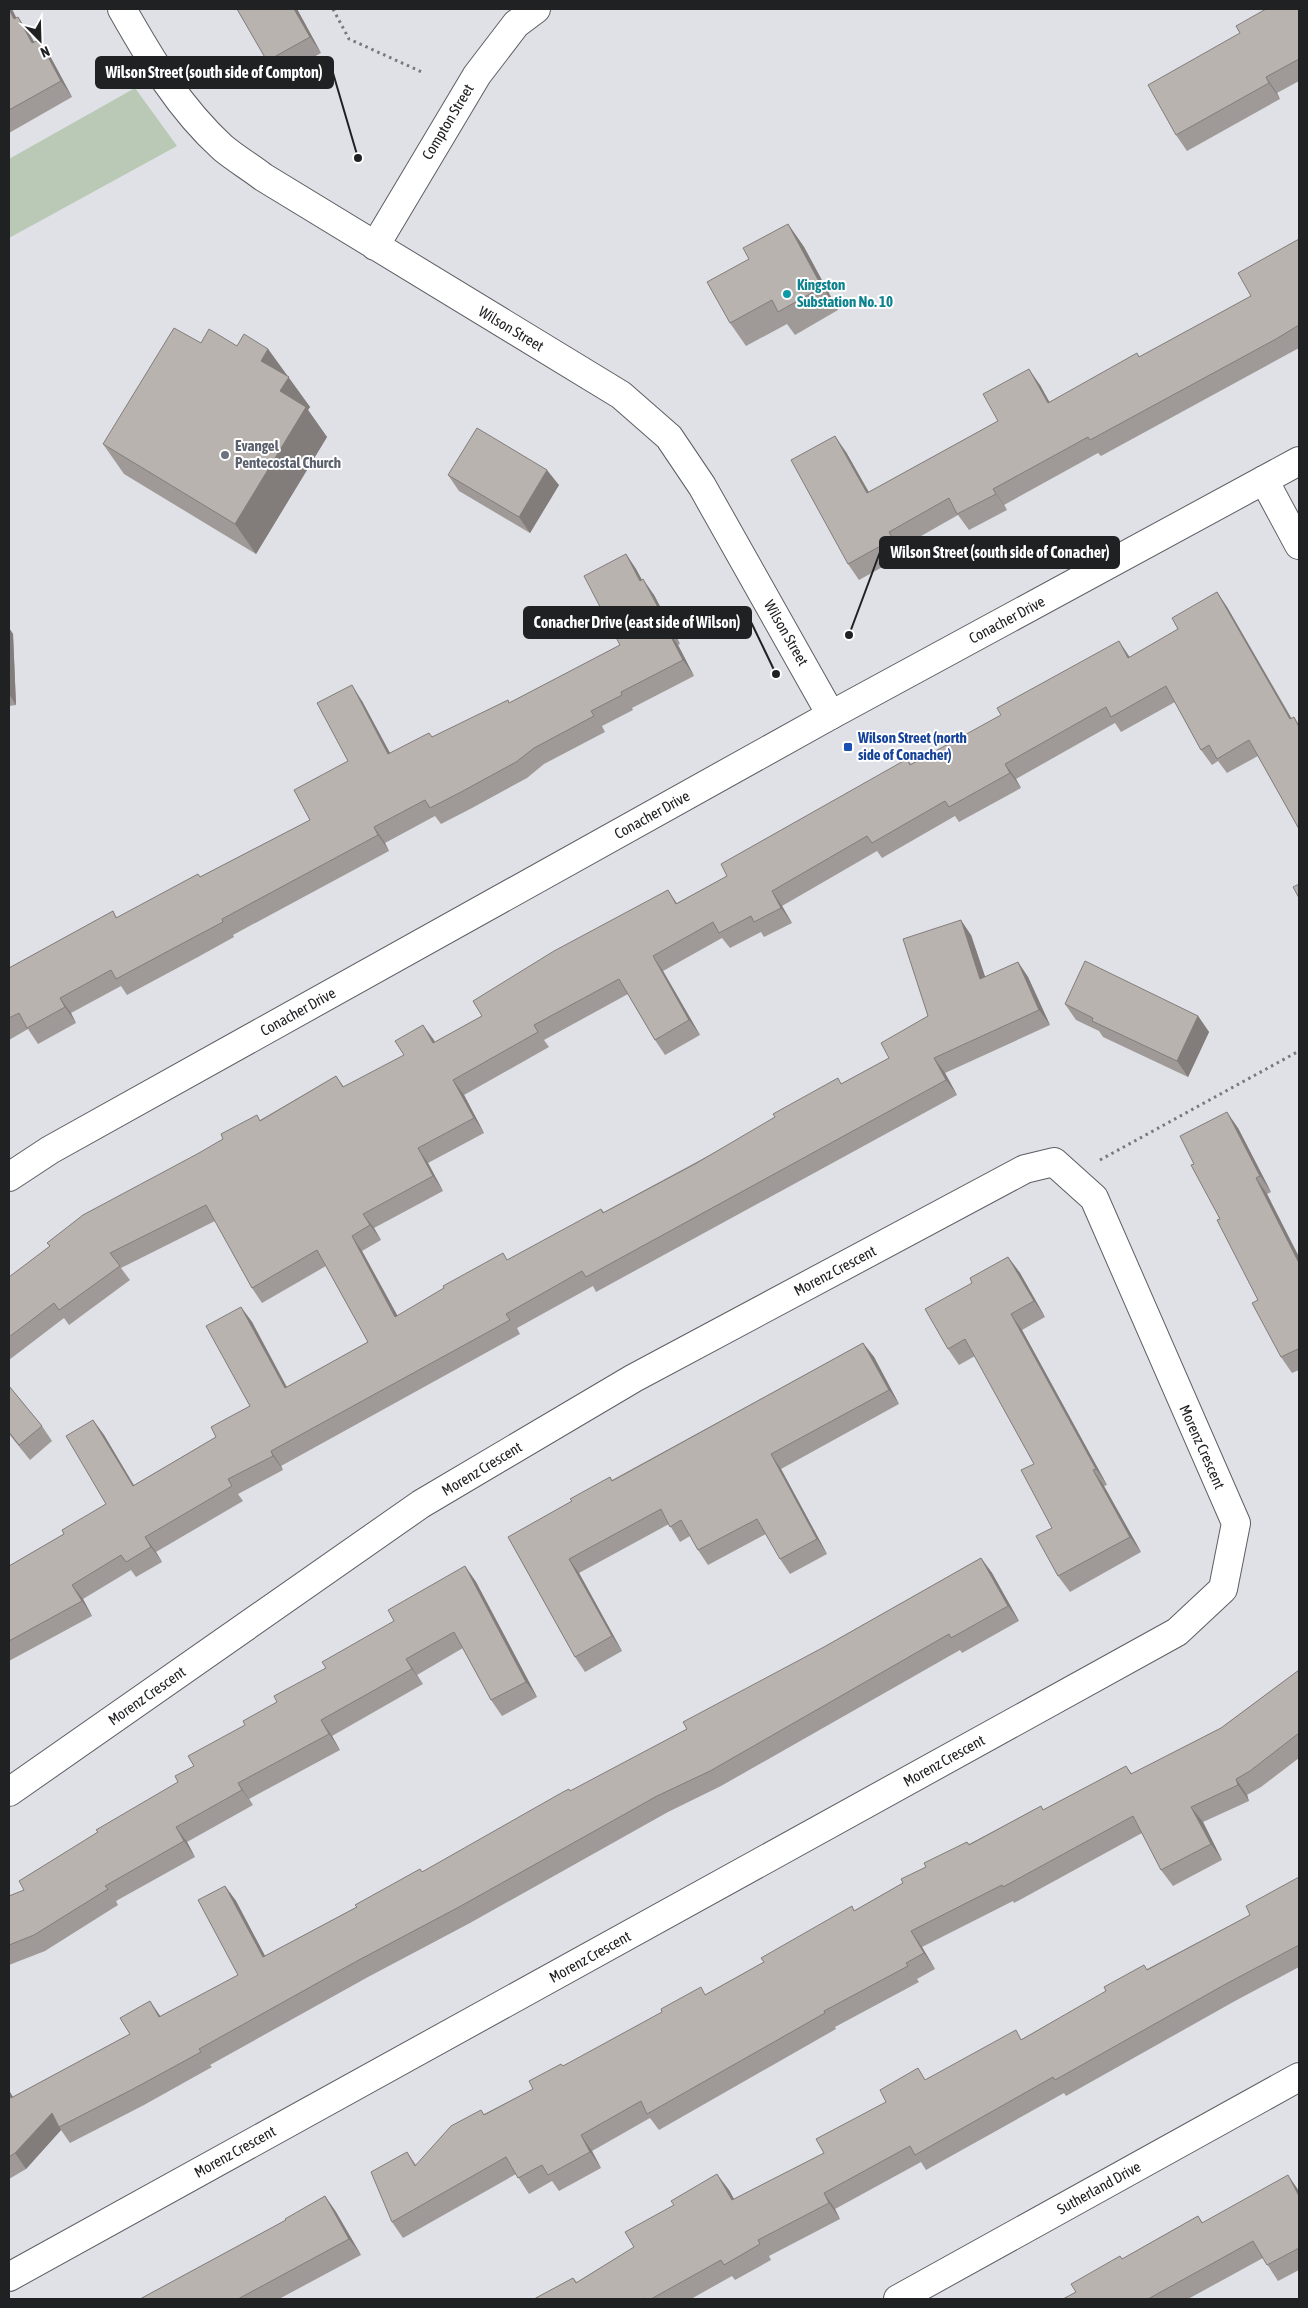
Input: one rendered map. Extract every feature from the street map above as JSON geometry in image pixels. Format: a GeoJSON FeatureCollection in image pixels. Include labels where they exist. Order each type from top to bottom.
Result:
{"type":"FeatureCollection","features":[{"type":"Feature","properties":{"kind":"street","name":"Wilson Street"},"geometry":{"type":"LineString","coordinates":[[122,9],[156,69],[187,111],[224,148],[263,177],[621,395],[669,437],[702,486],[832,715]]}},
{"type":"Feature","properties":{"kind":"street","name":"Compton Street"},"geometry":{"type":"LineString","coordinates":[[375,246],[477,74],[516,24],[536,9]]}},
{"type":"Feature","properties":{"kind":"street","name":"Conacher Drive"},"geometry":{"type":"LineString","coordinates":[[9,1177],[50,1150],[832,715],[1299,461]]}},
{"type":"Feature","properties":{"kind":"street"},"geometry":{"type":"LineString","coordinates":[[1264,480],[1299,544]]}},
{"type":"Feature","properties":{"kind":"street","name":"Morenz Crescent"},"geometry":{"type":"LineString","coordinates":[[9,1792],[421,1504],[634,1378],[1025,1169],[1054,1162],[1094,1198],[1236,1523],[1223,1589],[1177,1632],[9,2277]]}},
{"type":"Feature","properties":{"kind":"street","name":"Sutherland Drive"},"geometry":{"type":"LineString","coordinates":[[898,2299],[1299,2077]]}},
{"type":"Feature","properties":{"kind":"path"},"geometry":{"type":"LineString","coordinates":[[333,9],[349,39],[422,72]]}},
{"type":"Feature","properties":{"kind":"path"},"geometry":{"type":"LineString","coordinates":[[1070,1177],[1299,1052]]}},
{"type":"Feature","properties":{"kind":"green space"},"geometry":{"type":"Polygon","coordinates":[[[135,88],[177,146],[9,238],[9,159],[135,88]]]}},
{"type":"Feature","properties":{"kind":"building"},"geometry":{"type":"Polygon","coordinates":[[[9,9],[14,19],[18,17],[32,43],[39,40],[61,81],[9,110],[9,9]]]}},
{"type":"Feature","properties":{"kind":"building"},"geometry":{"type":"Polygon","coordinates":[[[237,9],[294,9],[310,37],[267,61],[237,9]]]}},
{"type":"Feature","properties":{"kind":"building"},"geometry":{"type":"Polygon","coordinates":[[[1266,9],[1299,9],[1299,59],[1266,77],[1269,83],[1176,135],[1148,85],[1240,33],[1236,26],[1266,9]]]}},
{"type":"Feature","properties":{"kind":"building"},"geometry":{"type":"Polygon","coordinates":[[[788,224],[822,287],[778,312],[772,300],[730,323],[707,282],[749,259],[743,248],[788,224]]]}},
{"type":"Feature","properties":{"kind":"building"},"geometry":{"type":"Polygon","coordinates":[[[1299,239],[1299,325],[1090,440],[1088,437],[993,489],[996,494],[957,514],[949,498],[889,532],[893,539],[848,564],[791,460],[835,436],[867,493],[998,421],[983,394],[1029,369],[1048,403],[1137,353],[1139,357],[1251,296],[1238,273],[1299,239]]]}},
{"type":"Feature","properties":{"kind":"building","name":"Evangel Pentecostal Church"},"geometry":{"type":"Polygon","coordinates":[[[174,328],[201,343],[209,329],[237,346],[244,334],[268,349],[261,361],[289,377],[280,391],[306,407],[235,524],[103,444],[174,328]]]}},
{"type":"Feature","properties":{"kind":"building"},"geometry":{"type":"Polygon","coordinates":[[[477,428],[547,470],[519,517],[448,475],[477,428]]]}},
{"type":"Feature","properties":{"kind":"building"},"geometry":{"type":"Polygon","coordinates":[[[626,554],[640,581],[643,579],[669,628],[667,629],[683,660],[621,692],[622,695],[591,711],[594,716],[534,748],[516,762],[461,792],[430,808],[425,800],[374,827],[378,835],[222,919],[223,922],[116,979],[111,970],[60,998],[65,1007],[27,1028],[19,1013],[9,1018],[9,968],[113,911],[116,918],[198,874],[200,877],[310,820],[294,790],[348,761],[317,703],[352,685],[388,754],[429,733],[432,737],[508,700],[509,703],[620,645],[584,576],[626,554]]]}},
{"type":"Feature","properties":{"kind":"building"},"geometry":{"type":"Polygon","coordinates":[[[1217,592],[1290,719],[1294,717],[1299,727],[1299,829],[1249,740],[1217,759],[1209,745],[1201,750],[1166,686],[1111,717],[1106,707],[1005,764],[1010,773],[949,807],[945,801],[872,843],[867,836],[772,891],[781,908],[754,922],[751,916],[719,933],[713,922],[653,956],[689,1020],[655,1040],[619,979],[534,1025],[538,1032],[453,1080],[474,1118],[418,1148],[433,1176],[363,1214],[370,1225],[352,1236],[395,1317],[444,1288],[443,1286],[503,1253],[507,1260],[601,1209],[603,1213],[695,1164],[775,1117],[773,1114],[838,1078],[841,1084],[889,1058],[881,1043],[928,1016],[903,939],[961,920],[980,979],[1018,962],[1039,1010],[934,1058],[946,1080],[586,1277],[582,1271],[506,1314],[510,1320],[271,1451],[273,1456],[228,1479],[232,1486],[145,1537],[151,1547],[126,1562],[121,1555],[72,1585],[82,1601],[9,1641],[9,1566],[64,1534],[62,1530],[106,1504],[66,1436],[93,1420],[133,1486],[216,1437],[211,1427],[250,1406],[206,1326],[241,1307],[285,1388],[368,1342],[317,1250],[252,1288],[206,1205],[110,1253],[120,1266],[59,1310],[54,1303],[9,1337],[9,1277],[50,1246],[47,1243],[83,1215],[199,1153],[223,1139],[221,1134],[257,1115],[260,1121],[336,1076],[343,1087],[404,1055],[395,1041],[423,1025],[433,1043],[482,1016],[473,1001],[554,951],[668,890],[676,904],[727,876],[721,864],[907,759],[910,765],[1001,715],[997,708],[1119,641],[1128,658],[1178,629],[1172,618],[1217,592]]]}},
{"type":"Feature","properties":{"kind":"building"},"geometry":{"type":"Polygon","coordinates":[[[1299,884],[1299,898],[1293,887],[1299,884]]]}},
{"type":"Feature","properties":{"kind":"building"},"geometry":{"type":"Polygon","coordinates":[[[1085,961],[1198,1016],[1177,1061],[1092,1021],[1093,1018],[1065,1004],[1085,961]]]}},
{"type":"Feature","properties":{"kind":"building"},"geometry":{"type":"Polygon","coordinates":[[[1227,1112],[1260,1176],[1256,1178],[1299,1263],[1299,1353],[1298,1349],[1281,1357],[1252,1303],[1258,1300],[1217,1220],[1220,1219],[1191,1165],[1194,1164],[1180,1136],[1227,1112]]]}},
{"type":"Feature","properties":{"kind":"building"},"geometry":{"type":"Polygon","coordinates":[[[1008,1257],[1034,1301],[1011,1314],[1096,1469],[1093,1470],[1130,1537],[1058,1576],[1036,1536],[1052,1528],[1021,1470],[1034,1464],[965,1339],[948,1349],[925,1309],[972,1283],[970,1278],[1008,1257]]]}},
{"type":"Feature","properties":{"kind":"building"},"geometry":{"type":"Polygon","coordinates":[[[863,1343],[889,1390],[771,1454],[817,1539],[780,1559],[757,1519],[698,1550],[681,1520],[670,1527],[661,1509],[569,1559],[612,1636],[575,1657],[508,1537],[610,1477],[612,1481],[863,1343]]]}},
{"type":"Feature","properties":{"kind":"building"},"geometry":{"type":"Polygon","coordinates":[[[9,1386],[42,1426],[19,1445],[9,1432],[9,1386]]]}},
{"type":"Feature","properties":{"kind":"building"},"geometry":{"type":"Polygon","coordinates":[[[981,1558],[1008,1606],[951,1638],[949,1634],[710,1771],[657,1796],[459,1907],[357,1961],[199,2049],[201,2052],[133,2089],[59,2127],[52,2113],[9,2157],[9,2094],[11,2098],[130,2034],[120,2018],[150,2001],[159,2017],[238,1975],[198,1900],[225,1886],[263,1957],[357,1907],[355,1905],[420,1869],[422,1872],[563,1792],[569,1789],[570,1791],[687,1729],[683,1722],[824,1647],[981,1558]]]}},
{"type":"Feature","properties":{"kind":"building"},"geometry":{"type":"Polygon","coordinates":[[[465,1566],[526,1682],[491,1700],[454,1632],[406,1659],[412,1669],[321,1720],[329,1734],[238,1783],[242,1790],[176,1827],[184,1841],[105,1886],[108,1889],[34,1935],[9,1945],[9,1896],[24,1890],[19,1881],[98,1832],[96,1830],[178,1782],[175,1776],[194,1766],[188,1756],[245,1725],[243,1721],[277,1702],[274,1696],[326,1668],[322,1662],[394,1621],[388,1610],[465,1566]]]}},
{"type":"Feature","properties":{"kind":"building"},"geometry":{"type":"Polygon","coordinates":[[[1299,1670],[1299,1733],[1250,1771],[1236,1779],[1238,1785],[1191,1807],[1211,1844],[1161,1870],[1133,1816],[1003,1887],[1002,1885],[911,1931],[924,1953],[906,1963],[908,1966],[824,2011],[825,2013],[647,2114],[641,2101],[581,2135],[590,2152],[548,2175],[542,2165],[518,2178],[506,2157],[392,2222],[371,2172],[407,2152],[415,2166],[451,2126],[481,2110],[484,2115],[533,2089],[529,2081],[561,2064],[563,2066],[662,2012],[661,2009],[701,1987],[705,1995],[764,1962],[761,1958],[852,1906],[854,1911],[903,1883],[901,1879],[926,1867],[924,1863],[967,1842],[969,1845],[1041,1806],[1043,1810],[1126,1766],[1131,1774],[1221,1728],[1299,1670]]]}},
{"type":"Feature","properties":{"kind":"building"},"geometry":{"type":"Polygon","coordinates":[[[1299,1877],[1299,1945],[1055,2080],[1053,2077],[915,2155],[910,2146],[824,2193],[829,2203],[758,2240],[760,2244],[724,2265],[721,2260],[651,2299],[534,2299],[573,2278],[576,2283],[634,2247],[625,2232],[674,2205],[671,2201],[717,2174],[732,2200],[824,2153],[816,2139],[886,2102],[880,2090],[918,2068],[925,2080],[1016,2030],[1021,2040],[1106,1991],[1104,1987],[1144,1965],[1147,1970],[1250,1915],[1246,1906],[1299,1877]]]}},
{"type":"Feature","properties":{"kind":"building"},"geometry":{"type":"Polygon","coordinates":[[[1288,2175],[1299,2196],[1299,2248],[1267,2265],[1253,2241],[1148,2299],[1063,2299],[1076,2292],[1071,2284],[1120,2256],[1122,2259],[1198,2216],[1202,2223],[1288,2175]]]}},
{"type":"Feature","properties":{"kind":"building"},"geometry":{"type":"Polygon","coordinates":[[[325,2196],[349,2239],[238,2299],[140,2299],[286,2220],[325,2196]]]}},
{"type":"Feature","properties":{"kind":"place","name":"Wilson Street (south side of Compton)"},"geometry":{"type":"Point","coordinates":[358,158]}},
{"type":"Feature","properties":{"kind":"place","name":"Kingston Substation No. 10"},"geometry":{"type":"Point","coordinates":[787,294]}},
{"type":"Feature","properties":{"kind":"place","name":"Evangel Pentecostal Church"},"geometry":{"type":"Point","coordinates":[225,455]}},
{"type":"Feature","properties":{"kind":"place","name":"Wilson Street (south side of Conacher)"},"geometry":{"type":"Point","coordinates":[849,635]}},
{"type":"Feature","properties":{"kind":"place","name":"Conacher Drive (east side of Wilson)"},"geometry":{"type":"Point","coordinates":[776,674]}},
{"type":"Feature","properties":{"kind":"place","name":"Wilson Street (north side of Conacher)"},"geometry":{"type":"Point","coordinates":[848,747]}}]}
